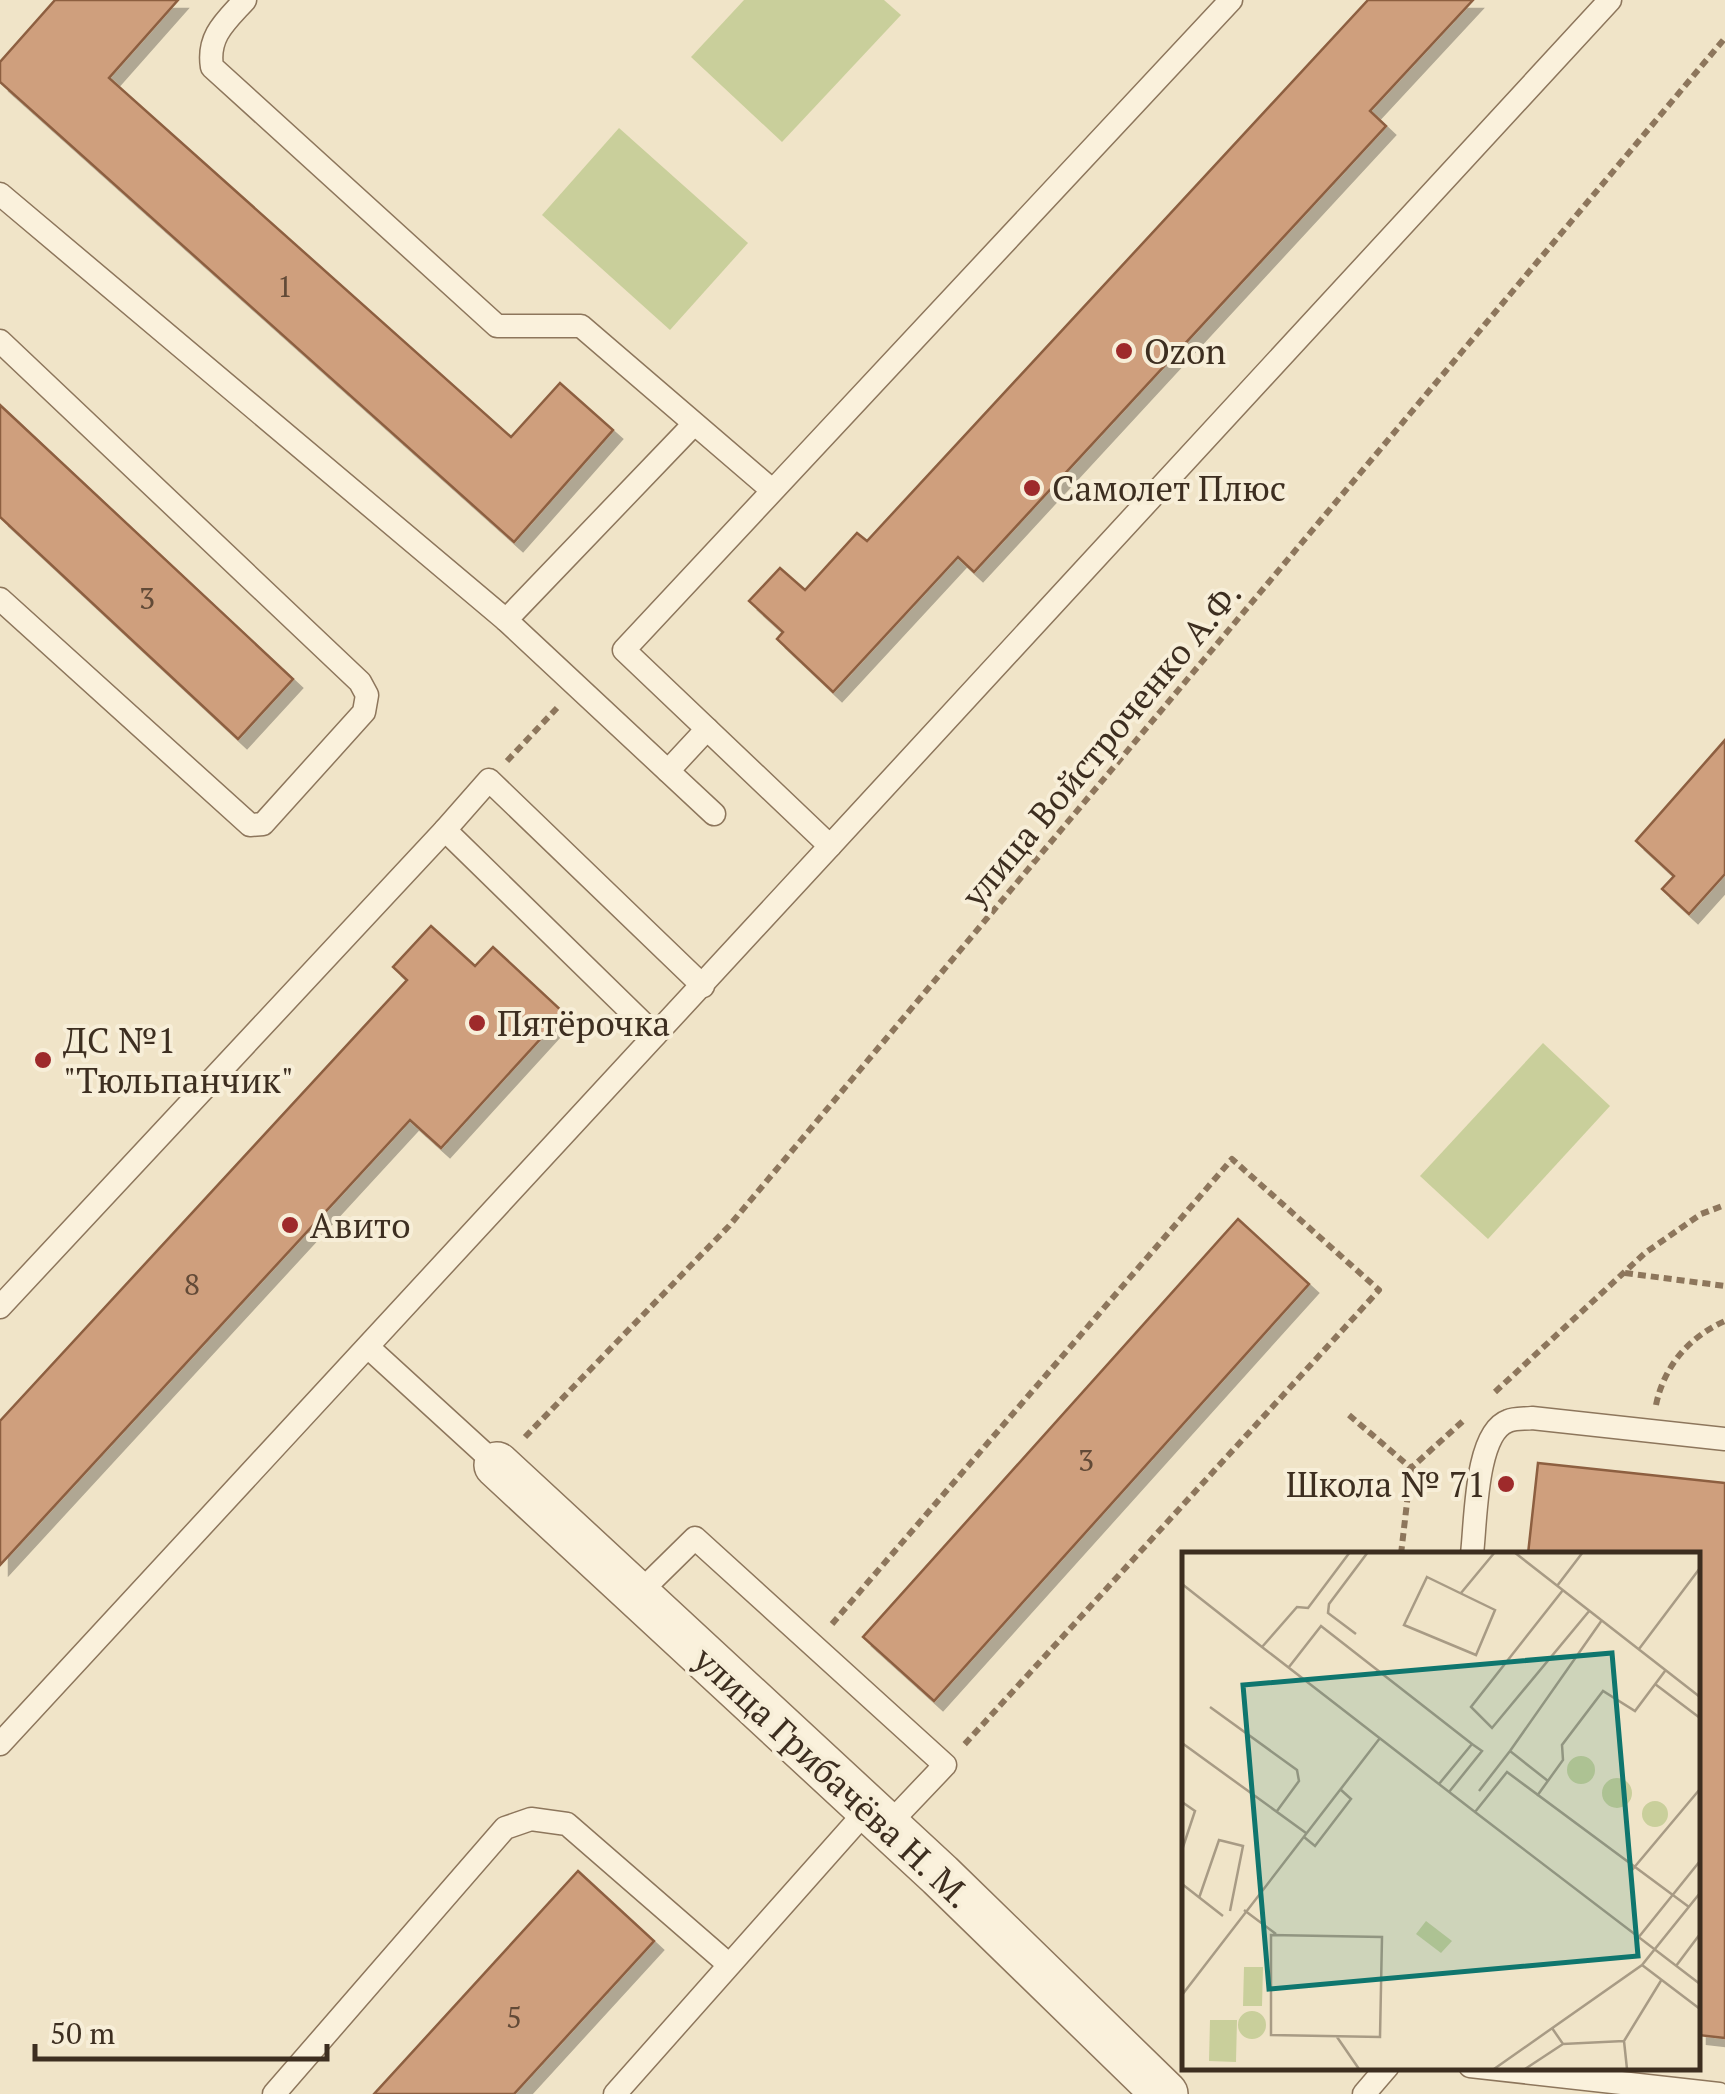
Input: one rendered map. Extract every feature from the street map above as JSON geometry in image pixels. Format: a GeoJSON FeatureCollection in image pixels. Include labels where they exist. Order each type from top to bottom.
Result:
{"type":"FeatureCollection","features":[{"type":"Feature","properties":{"kind":"street","name":"улица Грибачёва Н. М."},"geometry":{"type":"LineString","coordinates":[[496,1465],[878,1818],[1165,2094]]}},
{"type":"Feature","properties":{"kind":"lane"},"geometry":{"type":"LineString","coordinates":[[245,0],[216,32],[209,50],[212,66],[497,326],[581,326],[772,490]]}},
{"type":"Feature","properties":{"kind":"lane"},"geometry":{"type":"LineString","coordinates":[[830,846],[624,650],[1231,0]]}},
{"type":"Feature","properties":{"kind":"lane"},"geometry":{"type":"LineString","coordinates":[[0,1744],[1610,0]]}},
{"type":"Feature","properties":{"kind":"lane"},"geometry":{"type":"LineString","coordinates":[[0,194],[506,620],[714,814]]}},
{"type":"Feature","properties":{"kind":"lane"},"geometry":{"type":"LineString","coordinates":[[0,341],[360,682],[367,695],[364,712],[263,824],[250,826],[0,599]]}},
{"type":"Feature","properties":{"kind":"lane"},"geometry":{"type":"LineString","coordinates":[[506,620],[694,424]]}},
{"type":"Feature","properties":{"kind":"lane"},"geometry":{"type":"LineString","coordinates":[[668,771],[707,728]]}},
{"type":"Feature","properties":{"kind":"lane"},"geometry":{"type":"LineString","coordinates":[[0,1308],[488,780],[703,986]]}},
{"type":"Feature","properties":{"kind":"lane"},"geometry":{"type":"LineString","coordinates":[[445,830],[655,1036]]}},
{"type":"Feature","properties":{"kind":"lane"},"geometry":{"type":"LineString","coordinates":[[369,1348],[496,1465]]}},
{"type":"Feature","properties":{"kind":"lane"},"geometry":{"type":"LineString","coordinates":[[1472,1552],[1483,1459],[1491,1434],[1507,1421],[1532,1418],[1725,1439]]}},
{"type":"Feature","properties":{"kind":"lane"},"geometry":{"type":"LineString","coordinates":[[615,2094],[727,1964],[878,1818],[945,1765],[695,1538],[637,1595]]}},
{"type":"Feature","properties":{"kind":"lane"},"geometry":{"type":"LineString","coordinates":[[274,2094],[505,1828],[531,1819],[566,1824],[727,1964]]}},
{"type":"Feature","properties":{"kind":"lane"},"geometry":{"type":"LineString","coordinates":[[1364,2094],[1385,2069]]}},
{"type":"Feature","properties":{"kind":"lane"},"geometry":{"type":"LineString","coordinates":[[1497,2069],[1719,2094]]}},
{"type":"Feature","properties":{"kind":"path","name":"улица Войстроченко А.Ф."},"geometry":{"type":"LineString","coordinates":[[496,1465],[730,1226],[1725,38]]}},
{"type":"Feature","properties":{"kind":"path"},"geometry":{"type":"LineString","coordinates":[[488,780],[577,687]]}},
{"type":"Feature","properties":{"kind":"path"},"geometry":{"type":"LineString","coordinates":[[813,1645],[1232,1159],[1379,1290],[945,1765]]}},
{"type":"Feature","properties":{"kind":"path"},"geometry":{"type":"LineString","coordinates":[[1484,1402],[1624,1273],[1701,1214],[1725,1205]]}},
{"type":"Feature","properties":{"kind":"path"},"geometry":{"type":"LineString","coordinates":[[1624,1273],[1725,1286]]}},
{"type":"Feature","properties":{"kind":"path"},"geometry":{"type":"LineString","coordinates":[[1650,1431],[1660,1389],[1680,1351],[1725,1321]]}},
{"type":"Feature","properties":{"kind":"path"},"geometry":{"type":"LineString","coordinates":[[1349,1415],[1411,1468]]}},
{"type":"Feature","properties":{"kind":"path"},"geometry":{"type":"LineString","coordinates":[[1401,1552],[1411,1468],[1470,1415]]}},
{"type":"Feature","properties":{"kind":"green space"},"geometry":{"type":"Polygon","coordinates":[[[744,0],[884,0],[901,15],[782,142],[691,57],[744,0]]]}},
{"type":"Feature","properties":{"kind":"green space"},"geometry":{"type":"Polygon","coordinates":[[[619,128],[748,243],[670,330],[542,215],[619,128]]]}},
{"type":"Feature","properties":{"kind":"green space"},"geometry":{"type":"Polygon","coordinates":[[[1543,1043],[1610,1106],[1488,1239],[1420,1176],[1543,1043]]]}},
{"type":"Feature","properties":{"kind":"building"},"geometry":{"type":"Polygon","coordinates":[[[55,0],[178,0],[109,78],[511,437],[560,383],[613,430],[514,542],[0,82],[0,62],[55,0]]]}},
{"type":"Feature","properties":{"kind":"building"},"geometry":{"type":"Polygon","coordinates":[[[1368,0],[1473,0],[1370,111],[1386,126],[974,572],[958,557],[833,692],[777,639],[783,632],[749,601],[780,568],[805,590],[857,533],[867,541],[1368,0]]]}},
{"type":"Feature","properties":{"kind":"building"},"geometry":{"type":"Polygon","coordinates":[[[0,405],[293,679],[238,739],[0,517],[0,405]]]}},
{"type":"Feature","properties":{"kind":"building"},"geometry":{"type":"Polygon","coordinates":[[[1725,740],[1725,874],[1689,914],[1662,889],[1674,876],[1636,841],[1725,740]]]}},
{"type":"Feature","properties":{"kind":"building"},"geometry":{"type":"Polygon","coordinates":[[[431,926],[475,966],[493,947],[564,1013],[441,1148],[410,1120],[0,1565],[0,1421],[407,980],[393,967],[431,926]]]}},
{"type":"Feature","properties":{"kind":"building"},"geometry":{"type":"Polygon","coordinates":[[[1238,1219],[1309,1284],[934,1701],[863,1637],[1238,1219]]]}},
{"type":"Feature","properties":{"kind":"building"},"geometry":{"type":"Polygon","coordinates":[[[1538,1463],[1725,1483],[1725,2038],[1700,2035],[1700,1552],[1528,1552],[1538,1463]]]}},
{"type":"Feature","properties":{"kind":"building"},"geometry":{"type":"Polygon","coordinates":[[[578,1871],[654,1941],[514,2094],[374,2094],[578,1871]]]}},
{"type":"Feature","properties":{"kind":"place","name":"Ozon"},"geometry":{"type":"Point","coordinates":[1124,351]}},
{"type":"Feature","properties":{"kind":"place","name":"Самолет Плюс"},"geometry":{"type":"Point","coordinates":[1032,488]}},
{"type":"Feature","properties":{"kind":"place","name":"Пятёрочка"},"geometry":{"type":"Point","coordinates":[477,1023]}},
{"type":"Feature","properties":{"kind":"place","name":"ДС №1 \"Тюльпанчик\""},"geometry":{"type":"Point","coordinates":[43,1060]}},
{"type":"Feature","properties":{"kind":"place","name":"Авито"},"geometry":{"type":"Point","coordinates":[290,1225]}},
{"type":"Feature","properties":{"kind":"place","name":"Школа № 71"},"geometry":{"type":"Point","coordinates":[1506,1484]}}]}
